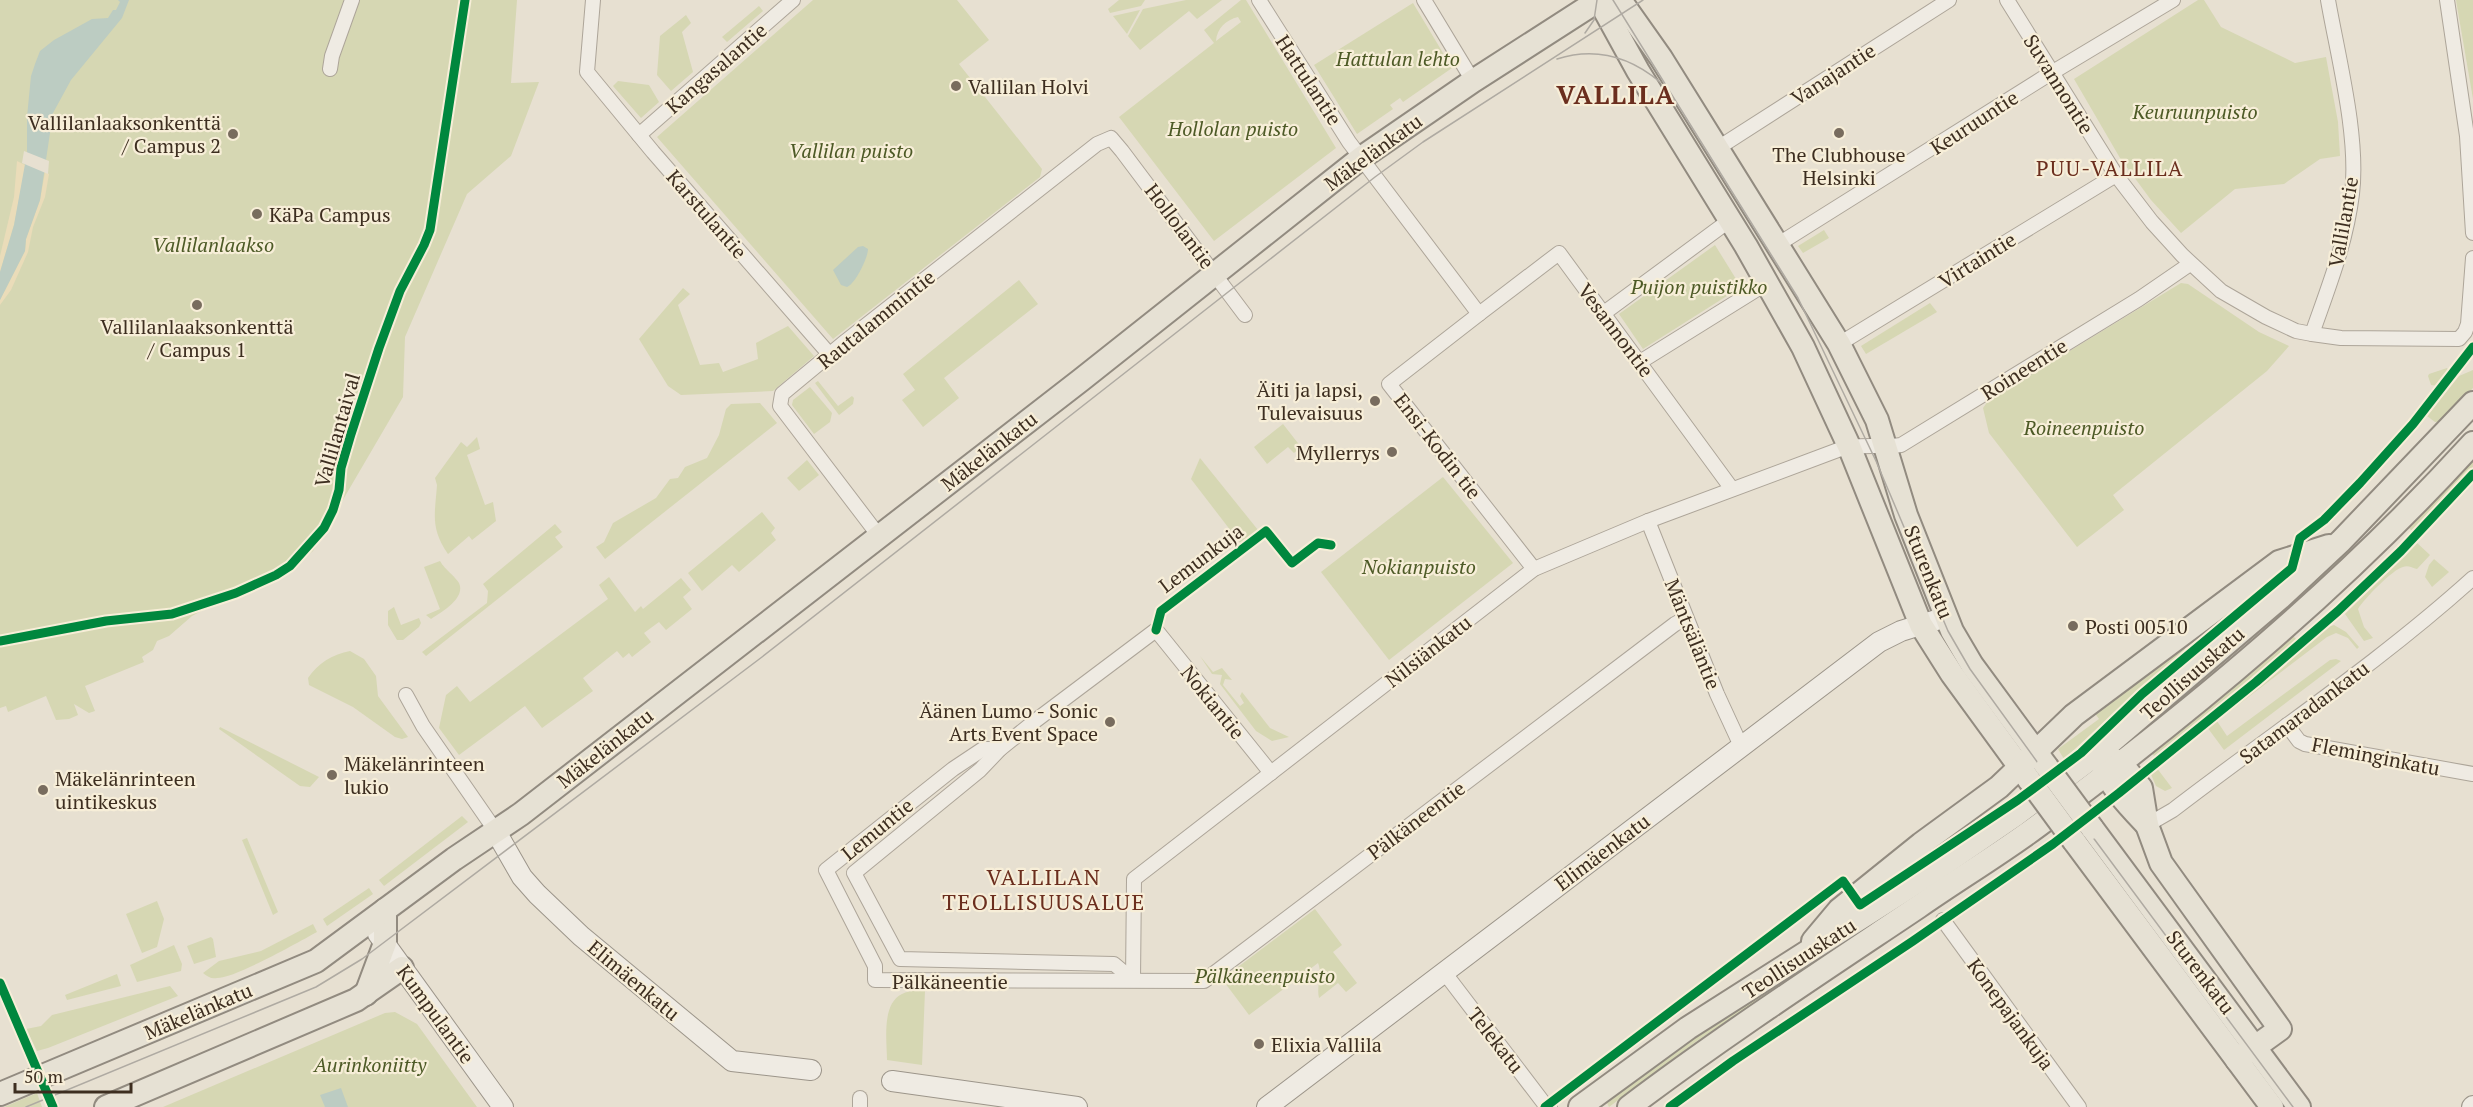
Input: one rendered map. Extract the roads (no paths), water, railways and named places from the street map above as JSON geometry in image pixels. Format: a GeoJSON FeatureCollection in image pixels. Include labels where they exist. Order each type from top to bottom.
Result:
{"type":"FeatureCollection","features":[{"type":"Feature","properties":{"kind":"main road","name":"Mäkelänkatu"},"geometry":{"type":"LineString","coordinates":[[0,1094],[316,961],[495,830],[521,814],[1361,158],[1473,81],[1599,0]]}},
{"type":"Feature","properties":{"kind":"main road","name":"Sturenkatu"},"geometry":{"type":"LineString","coordinates":[[1599,0],[1638,71],[1730,220],[1803,347],[1849,446],[1921,625],[1952,674],[2034,767],[2092,828],[2300,1107]]}},
{"type":"Feature","properties":{"kind":"main road","name":"Sturenkatu"},"geometry":{"type":"LineString","coordinates":[[1620,0],[1661,58],[1839,344],[1876,420],[1906,515],[1946,617],[2034,767],[2074,841],[2272,1107]]}},
{"type":"Feature","properties":{"kind":"main road","name":"Teollisuuskatu"},"geometry":{"type":"LineString","coordinates":[[1629,1107],[1712,1045],[2037,826],[2108,763],[2341,541],[2473,403]]}},
{"type":"Feature","properties":{"kind":"main road","name":"Teollisuuskatu"},"geometry":{"type":"LineString","coordinates":[[1581,1107],[1688,1028],[1995,830],[2108,763],[2224,680],[2337,580],[2473,442]]}},
{"type":"Feature","properties":{"kind":"main road"},"geometry":{"type":"LineString","coordinates":[[1799,958],[1839,910],[1921,844],[1999,788],[2034,767],[2058,732],[2074,715],[2278,562],[2305,555],[2341,541]]}},
{"type":"Feature","properties":{"kind":"main road"},"geometry":{"type":"LineString","coordinates":[[2108,763],[2143,792],[2147,825],[2161,863],[2280,1029],[2237,1060]]}},
{"type":"Feature","properties":{"kind":"main road"},"geometry":{"type":"LineString","coordinates":[[366,994],[385,943],[377,916]]}},
{"type":"Feature","properties":{"kind":"main road"},"geometry":{"type":"LineString","coordinates":[[106,1107],[326,1014],[366,994],[402,968]]}},
{"type":"Feature","properties":{"kind":"street"},"geometry":{"type":"LineString","coordinates":[[330,69],[332,56],[352,0]]}},
{"type":"Feature","properties":{"kind":"street","name":"Karstulantie"},"geometry":{"type":"LineString","coordinates":[[593,0],[587,72],[830,355]]}},
{"type":"Feature","properties":{"kind":"street","name":"Kangasalantie"},"geometry":{"type":"LineString","coordinates":[[639,135],[793,0]]}},
{"type":"Feature","properties":{"kind":"street","name":"Hattulantie"},"geometry":{"type":"LineString","coordinates":[[1259,0],[1361,158],[1479,314]]}},
{"type":"Feature","properties":{"kind":"street"},"geometry":{"type":"LineString","coordinates":[[1424,0],[1473,81]]}},
{"type":"Feature","properties":{"kind":"street","name":"Vanajantie"},"geometry":{"type":"LineString","coordinates":[[1718,148],[1949,0]]}},
{"type":"Feature","properties":{"kind":"street","name":"Suvannontie"},"geometry":{"type":"LineString","coordinates":[[2007,0],[2116,176],[2152,222],[2190,264],[2221,291],[2266,317],[2296,331],[2341,338],[2455,340],[2463,336],[2468,324],[2473,258]]}},
{"type":"Feature","properties":{"kind":"street","name":"Keuruuntie"},"geometry":{"type":"LineString","coordinates":[[1777,245],[2053,72],[2173,0]]}},
{"type":"Feature","properties":{"kind":"street","name":"Vallilantie"},"geometry":{"type":"LineString","coordinates":[[2312,334],[2341,252],[2352,193],[2353,148],[2328,0]]}},
{"type":"Feature","properties":{"kind":"street"},"geometry":{"type":"LineString","coordinates":[[2447,0],[2467,136],[2473,233]]}},
{"type":"Feature","properties":{"kind":"street","name":"Rautalammintie"},"geometry":{"type":"LineString","coordinates":[[879,536],[780,406],[782,394],[1096,144],[1111,138]]}},
{"type":"Feature","properties":{"kind":"street","name":"Hollolantie"},"geometry":{"type":"LineString","coordinates":[[1111,138],[1216,273],[1245,315]]}},
{"type":"Feature","properties":{"kind":"street","name":"Virtaintie"},"geometry":{"type":"LineString","coordinates":[[1839,344],[2116,176]]}},
{"type":"Feature","properties":{"kind":"street"},"geometry":{"type":"LineString","coordinates":[[1604,313],[1730,220]]}},
{"type":"Feature","properties":{"kind":"street","name":"Vesannontie"},"geometry":{"type":"LineString","coordinates":[[1479,314],[1559,253],[1732,489]]}},
{"type":"Feature","properties":{"kind":"street","name":"Roineentie"},"geometry":{"type":"LineString","coordinates":[[1849,446],[1884,448],[1901,445],[2139,299],[2190,264]]}},
{"type":"Feature","properties":{"kind":"street"},"geometry":{"type":"LineString","coordinates":[[1640,362],[1767,283]]}},
{"type":"Feature","properties":{"kind":"street","name":"Ensi-Kodin tie"},"geometry":{"type":"LineString","coordinates":[[1479,314],[1389,384],[1533,569]]}},
{"type":"Feature","properties":{"kind":"street","name":"Nilsiänkatu"},"geometry":{"type":"LineString","coordinates":[[1133,980],[1134,879],[1533,569],[1648,521],[1849,446]]}},
{"type":"Feature","properties":{"kind":"street","name":"Mäntsäläntie"},"geometry":{"type":"LineString","coordinates":[[1648,521],[1686,618],[1741,746]]}},
{"type":"Feature","properties":{"kind":"street","name":"Satamaradankatu"},"geometry":{"type":"LineString","coordinates":[[2147,825],[2173,810],[2417,627],[2473,578]]}},
{"type":"Feature","properties":{"kind":"street","name":"Elimäenkatu"},"geometry":{"type":"LineString","coordinates":[[1267,1107],[1879,642],[1946,617]]}},
{"type":"Feature","properties":{"kind":"street","name":"Pälkäneentie"},"geometry":{"type":"LineString","coordinates":[[875,980],[1204,981],[1686,618]]}},
{"type":"Feature","properties":{"kind":"street","name":"Nokiantie"},"geometry":{"type":"LineString","coordinates":[[1156,630],[1271,773]]}},
{"type":"Feature","properties":{"kind":"street","name":"Lemuntie"},"geometry":{"type":"LineString","coordinates":[[854,873],[981,770],[1000,749],[1156,630]]}},
{"type":"Feature","properties":{"kind":"street"},"geometry":{"type":"LineString","coordinates":[[406,695],[423,726],[495,830]]}},
{"type":"Feature","properties":{"kind":"street","name":"Fleminginkatu"},"geometry":{"type":"LineString","coordinates":[[2287,725],[2299,741],[2305,744],[2473,774]]}},
{"type":"Feature","properties":{"kind":"street","name":"Lemuntie"},"geometry":{"type":"LineString","coordinates":[[875,980],[875,966],[826,870],[953,769],[983,749],[1000,749]]}},
{"type":"Feature","properties":{"kind":"street","name":"Elimäenkatu"},"geometry":{"type":"LineString","coordinates":[[495,830],[522,877],[537,894],[581,936],[732,1061],[811,1070]]}},
{"type":"Feature","properties":{"kind":"street","name":"Pälkäneentie"},"geometry":{"type":"LineString","coordinates":[[854,873],[900,959],[1114,964],[1133,980]]}},
{"type":"Feature","properties":{"kind":"street","name":"Konepajankuja"},"geometry":{"type":"LineString","coordinates":[[1943,921],[2079,1107]]}},
{"type":"Feature","properties":{"kind":"street","name":"Kumpulantie"},"geometry":{"type":"LineString","coordinates":[[385,943],[503,1107]]}},
{"type":"Feature","properties":{"kind":"street","name":"Telekatu"},"geometry":{"type":"LineString","coordinates":[[1444,972],[1543,1102],[1550,1107]]}},
{"type":"Feature","properties":{"kind":"street"},"geometry":{"type":"LineString","coordinates":[[892,1081],[1077,1107]]}},
{"type":"Feature","properties":{"kind":"tram line"},"geometry":{"type":"LineString","coordinates":[[1585,33],[1594,20],[1597,0]]}},
{"type":"Feature","properties":{"kind":"tram line"},"geometry":{"type":"LineString","coordinates":[[1613,0],[1798,298],[1876,461],[1948,631],[1970,669],[2293,1107]]}},
{"type":"Feature","properties":{"kind":"tram line"},"geometry":{"type":"LineString","coordinates":[[26,1107],[316,987],[362,959],[762,657],[1375,177],[1423,142],[1643,0]]}},
{"type":"Feature","properties":{"kind":"tram line"},"geometry":{"type":"LineString","coordinates":[[1557,59],[1585,54],[1612,57],[1637,66],[1660,82]]}},
{"type":"Feature","properties":{"kind":"place","name":"Vallilan Holvi"},"geometry":{"type":"Point","coordinates":[956,86]}},
{"type":"Feature","properties":{"kind":"place","name":"The Clubhouse Helsinki"},"geometry":{"type":"Point","coordinates":[1839,133]}},
{"type":"Feature","properties":{"kind":"place","name":"Vallilanlaaksonkenttä / Campus 2"},"geometry":{"type":"Point","coordinates":[233,134]}},
{"type":"Feature","properties":{"kind":"place","name":"KäPa Campus"},"geometry":{"type":"Point","coordinates":[257,214]}},
{"type":"Feature","properties":{"kind":"place","name":"Vallilanlaaksonkenttä / Campus 1"},"geometry":{"type":"Point","coordinates":[197,305]}},
{"type":"Feature","properties":{"kind":"place","name":"Äiti ja lapsi, Tulevaisuus"},"geometry":{"type":"Point","coordinates":[1375,401]}},
{"type":"Feature","properties":{"kind":"place","name":"Myllerrys"},"geometry":{"type":"Point","coordinates":[1392,452]}},
{"type":"Feature","properties":{"kind":"place","name":"Posti 00510"},"geometry":{"type":"Point","coordinates":[2073,626]}},
{"type":"Feature","properties":{"kind":"place","name":"Äänen Lumo - Sonic Arts Event Space"},"geometry":{"type":"Point","coordinates":[1110,722]}},
{"type":"Feature","properties":{"kind":"place","name":"Mäkelänrinteen lukio"},"geometry":{"type":"Point","coordinates":[332,775]}},
{"type":"Feature","properties":{"kind":"place","name":"Mäkelänrinteen uintikeskus"},"geometry":{"type":"Point","coordinates":[43,790]}},
{"type":"Feature","properties":{"kind":"place","name":"Elixia Vallila"},"geometry":{"type":"Point","coordinates":[1259,1044]}},
{"type":"Feature","properties":{"kind":"district","name":"VALLILA"},"geometry":{"type":"Point","coordinates":[1616,94]}},
{"type":"Feature","properties":{"kind":"district","name":"PUU-VALLILA"},"geometry":{"type":"Point","coordinates":[2110,168]}},
{"type":"Feature","properties":{"kind":"district","name":"VALLILAN TEOLLISUUSALUE"},"geometry":{"type":"Point","coordinates":[1044,888]}},
{"type":"Feature","properties":{"kind":"park label","name":"Hattulan lehto"},"geometry":{"type":"Point","coordinates":[1398,58]}},
{"type":"Feature","properties":{"kind":"park label","name":"Keuruunpuisto"},"geometry":{"type":"Point","coordinates":[2195,111]}},
{"type":"Feature","properties":{"kind":"park label","name":"Hollolan puisto"},"geometry":{"type":"Point","coordinates":[1233,128]}},
{"type":"Feature","properties":{"kind":"park label","name":"Vallilan puisto"},"geometry":{"type":"Point","coordinates":[851,150]}},
{"type":"Feature","properties":{"kind":"park label","name":"Vallilanlaakso"},"geometry":{"type":"Point","coordinates":[213,244]}},
{"type":"Feature","properties":{"kind":"park label","name":"Puijon puistikko"},"geometry":{"type":"Point","coordinates":[1699,286]}},
{"type":"Feature","properties":{"kind":"park label","name":"Roineenpuisto"},"geometry":{"type":"Point","coordinates":[2084,427]}},
{"type":"Feature","properties":{"kind":"park label","name":"Nokianpuisto"},"geometry":{"type":"Point","coordinates":[1419,566]}},
{"type":"Feature","properties":{"kind":"park label","name":"Pälkäneenpuisto"},"geometry":{"type":"Point","coordinates":[1265,975]}},
{"type":"Feature","properties":{"kind":"park label","name":"Aurinkoniitty"},"geometry":{"type":"Point","coordinates":[370,1064]}}]}
